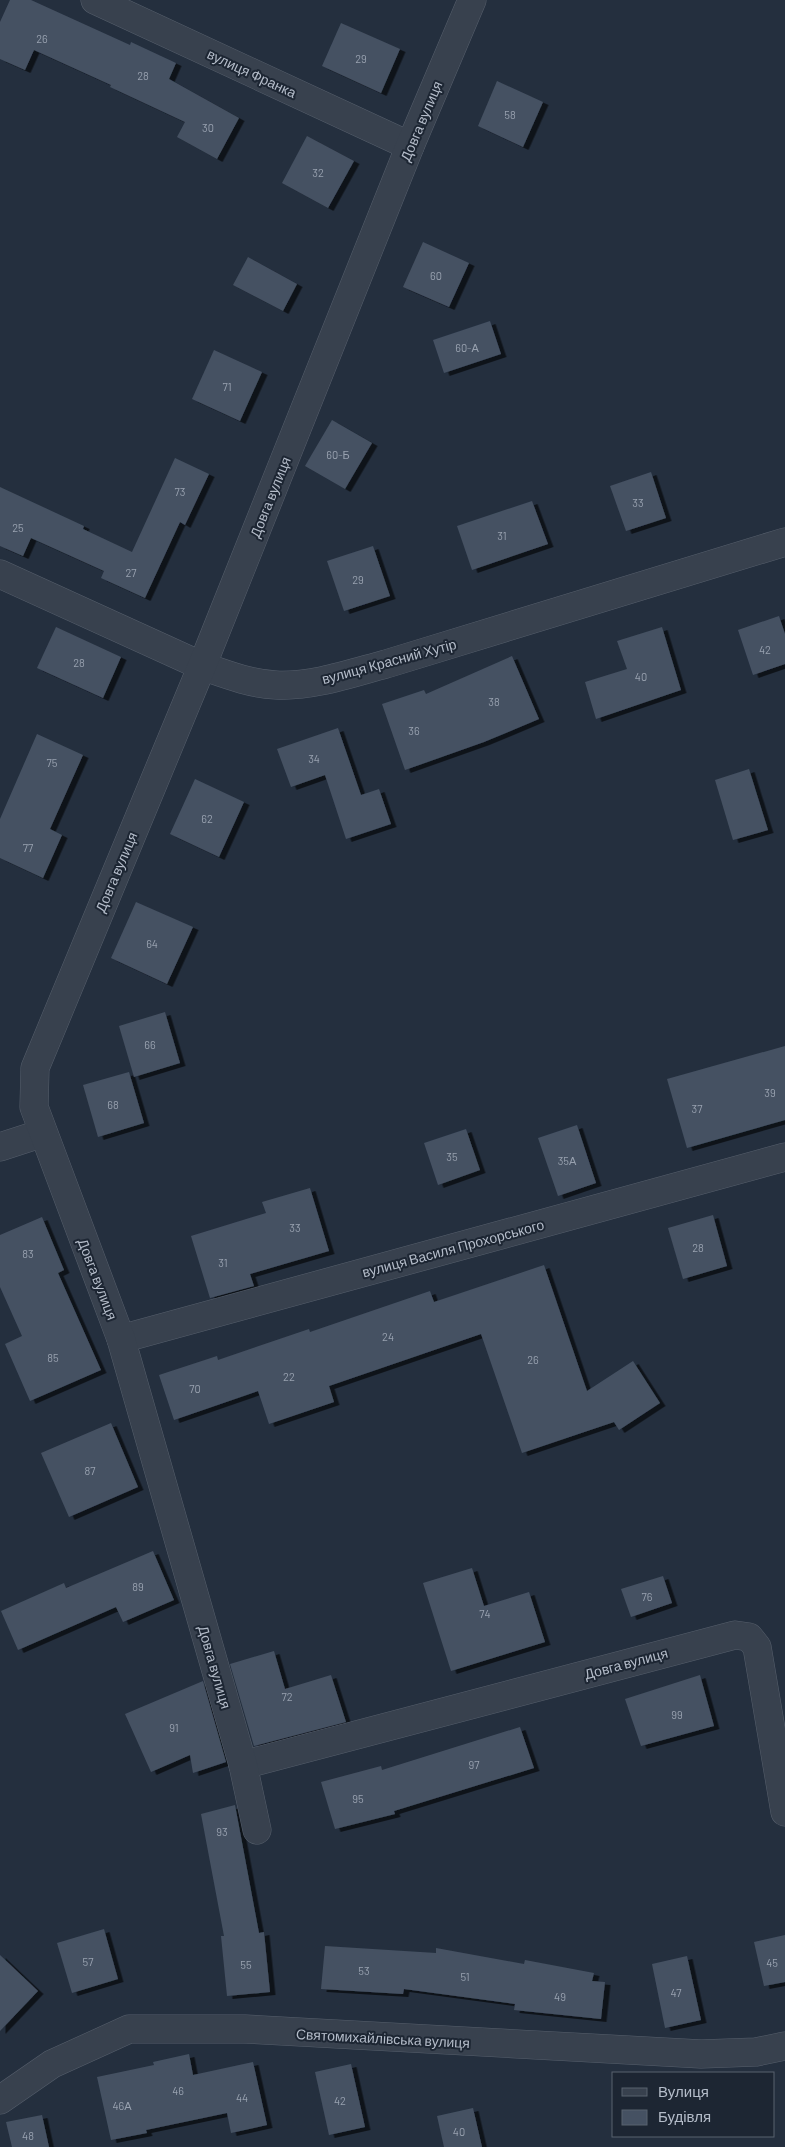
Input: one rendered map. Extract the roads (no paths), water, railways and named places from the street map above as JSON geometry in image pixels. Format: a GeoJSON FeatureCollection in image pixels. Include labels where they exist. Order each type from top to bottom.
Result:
{"type":"FeatureCollection","features":[{"type":"Feature","properties":{"kind":"street","name":"вулиця Франка"},"geometry":{"type":"LineString","coordinates":[[94,0],[410,146]]}},
{"type":"Feature","properties":{"kind":"street","name":"Довга вулиця"},"geometry":{"type":"LineString","coordinates":[[257,1830],[243,1764],[121,1339],[34,1107],[35,1068],[202,666],[410,146],[472,0]]}},
{"type":"Feature","properties":{"kind":"street","name":"вулиця Красний Хутір"},"geometry":{"type":"LineString","coordinates":[[0,574],[202,666],[236,678],[276,686],[326,680],[386,664],[785,542]]}},
{"type":"Feature","properties":{"kind":"street"},"geometry":{"type":"LineString","coordinates":[[0,1147],[43,1133]]}},
{"type":"Feature","properties":{"kind":"street","name":"вулиця Василя Прохорського"},"geometry":{"type":"LineString","coordinates":[[121,1339],[785,1157]]}},
{"type":"Feature","properties":{"kind":"street","name":"Довга вулиця"},"geometry":{"type":"LineString","coordinates":[[243,1764],[735,1635],[749,1638],[757,1647],[785,1812]]}},
{"type":"Feature","properties":{"kind":"street","name":"Святомихайлівська вулиця"},"geometry":{"type":"LineString","coordinates":[[0,2100],[52,2064],[129,2029],[245,2030],[701,2054],[756,2052],[785,2046]]}}]}
